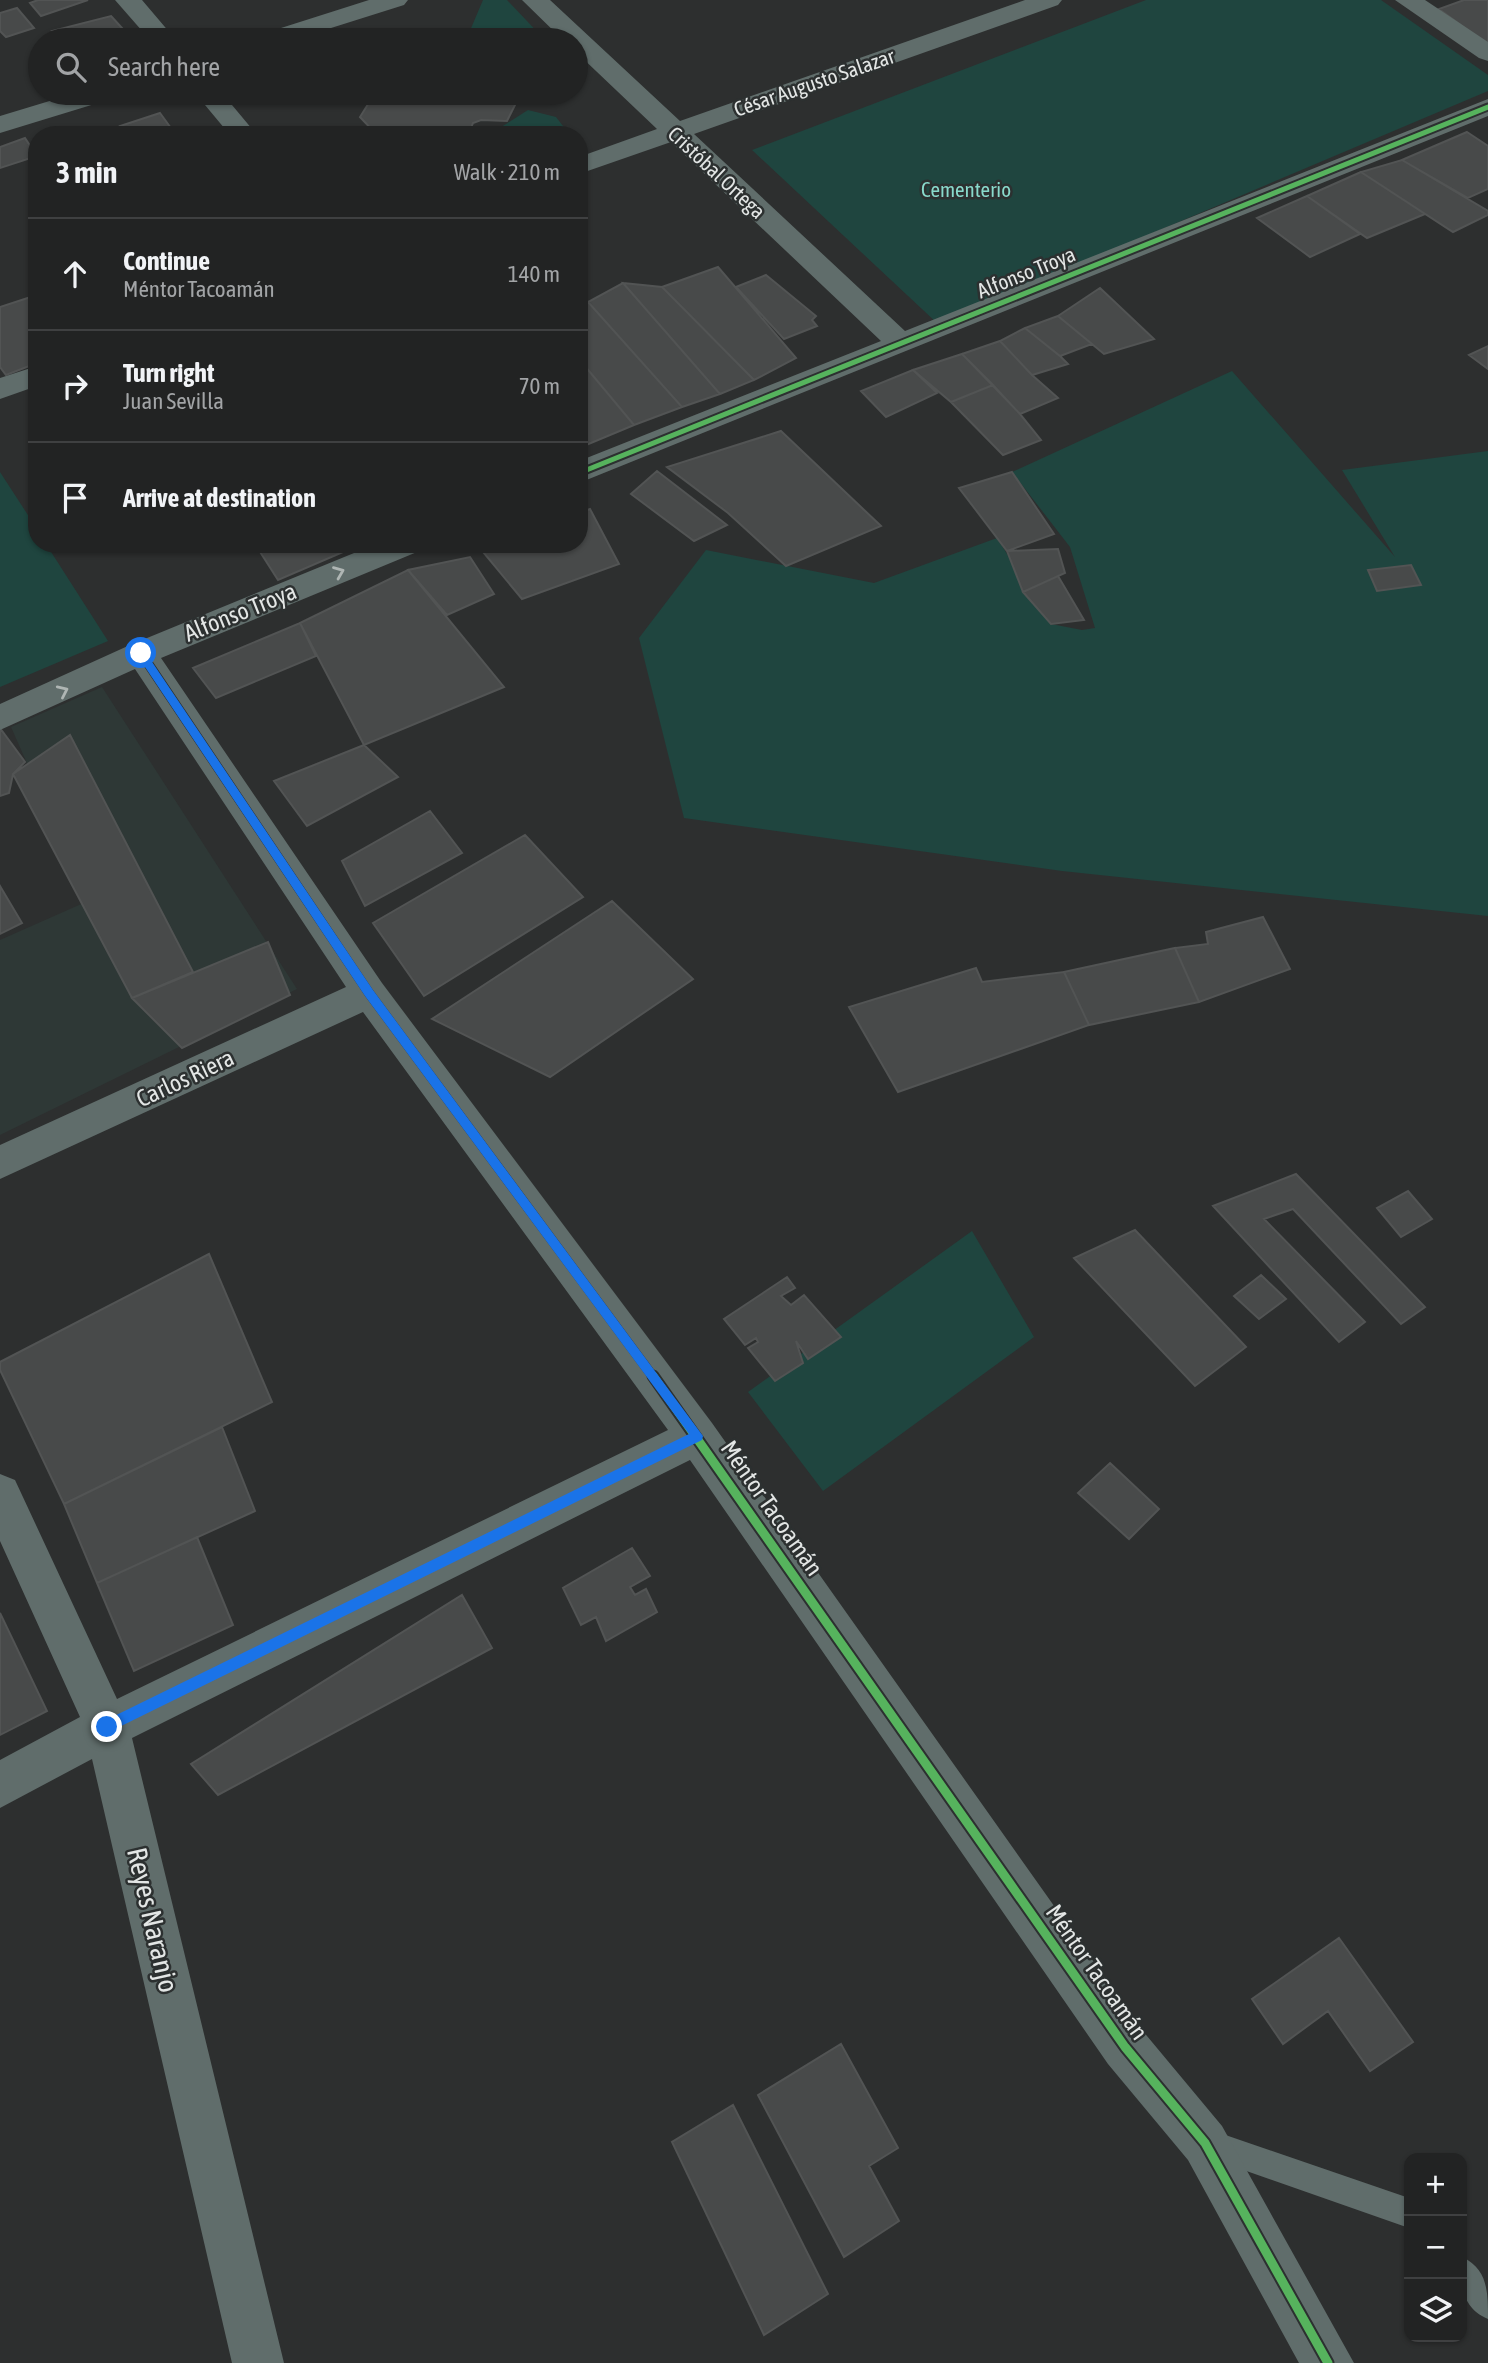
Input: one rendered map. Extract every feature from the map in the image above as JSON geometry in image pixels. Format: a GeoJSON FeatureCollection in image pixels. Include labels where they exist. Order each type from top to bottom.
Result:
{"type":"FeatureCollection","features":[{"type":"Feature","properties":{"kind":"street"},"geometry":{"type":"LineString","coordinates":[[128,0],[152,28]]}},
{"type":"Feature","properties":{"kind":"street"},"geometry":{"type":"LineString","coordinates":[[306,28],[395,0]]}},
{"type":"Feature","properties":{"kind":"street","name":"Cristóbal Ortega"},"geometry":{"type":"LineString","coordinates":[[536,0],[565,28]]}},
{"type":"Feature","properties":{"kind":"street","name":"César Augusto Salazar"},"geometry":{"type":"LineString","coordinates":[[588,163],[1049,0]]}},
{"type":"Feature","properties":{"kind":"street"},"geometry":{"type":"LineString","coordinates":[[1408,0],[1488,53]]}},
{"type":"Feature","properties":{"kind":"street","name":"Cristóbal Ortega"},"geometry":{"type":"LineString","coordinates":[[588,50],[900,342]]}},
{"type":"Feature","properties":{"kind":"street"},"geometry":{"type":"LineString","coordinates":[[0,125],[64,105]]}},
{"type":"Feature","properties":{"kind":"street"},"geometry":{"type":"LineString","coordinates":[[218,105],[236,126]]}},
{"type":"Feature","properties":{"kind":"street","name":"Alfonso Troya"},"geometry":{"type":"LineString","coordinates":[[588,469],[1488,107]]}},
{"type":"Feature","properties":{"kind":"street"},"geometry":{"type":"LineString","coordinates":[[0,389],[28,378]]}},
{"type":"Feature","properties":{"kind":"street","name":"Alfonso Troya"},"geometry":{"type":"LineString","coordinates":[[0,718],[141,653],[384,553]]}},
{"type":"Feature","properties":{"kind":"street","name":"Méntor Tacoamán"},"geometry":{"type":"LineString","coordinates":[[141,653],[369,993],[697,1436],[1125,2047],[1205,2143],[1328,2363]]}},
{"type":"Feature","properties":{"kind":"street","name":"Carlos Riera"},"geometry":{"type":"LineString","coordinates":[[0,1163],[369,993]]}},
{"type":"Feature","properties":{"kind":"street"},"geometry":{"type":"LineString","coordinates":[[0,1785],[107,1727],[697,1436]]}},
{"type":"Feature","properties":{"kind":"street","name":"Reyes Naranjo"},"geometry":{"type":"LineString","coordinates":[[0,1494],[107,1727],[258,2363]]}},
{"type":"Feature","properties":{"kind":"lane"},"geometry":{"type":"LineString","coordinates":[[1205,2143],[1404,2211]]}},
{"type":"Feature","properties":{"kind":"lane"},"geometry":{"type":"LineString","coordinates":[[1467,2279],[1488,2304]]}},
{"type":"Feature","properties":{"kind":"shaded area"},"geometry":{"type":"Polygon","coordinates":[[[102,687],[297,989],[0,1135],[0,940],[88,901],[11,727],[102,687]]]}},
{"type":"Feature","properties":{"kind":"green space"},"geometry":{"type":"Polygon","coordinates":[[[483,0],[507,0],[534,28],[471,28],[483,0]]]}},
{"type":"Feature","properties":{"kind":"green space","name":"Cementerio"},"geometry":{"type":"Polygon","coordinates":[[[1146,0],[1381,0],[1488,75],[1488,91],[938,324],[752,150],[1146,0]]]}},
{"type":"Feature","properties":{"kind":"green space"},"geometry":{"type":"Polygon","coordinates":[[[528,110],[556,117],[563,126],[503,126],[528,110]]]}},
{"type":"Feature","properties":{"kind":"green space"},"geometry":{"type":"Polygon","coordinates":[[[1232,371],[1395,557],[1342,470],[1488,451],[1488,916],[1062,871],[684,818],[639,638],[706,550],[874,583],[997,538],[1051,624],[1082,630],[1095,628],[1070,547],[1012,472],[1232,371]]]}},
{"type":"Feature","properties":{"kind":"green space"},"geometry":{"type":"Polygon","coordinates":[[[0,472],[28,515],[28,553],[52,553],[108,641],[0,687],[0,472]]]}},
{"type":"Feature","properties":{"kind":"green space"},"geometry":{"type":"Polygon","coordinates":[[[972,1231],[1034,1337],[823,1491],[748,1392],[972,1231]]]}},
{"type":"Feature","properties":{"kind":"building"},"geometry":{"type":"Polygon","coordinates":[[[38,0],[88,0],[41,16],[30,3],[38,0]]]}},
{"type":"Feature","properties":{"kind":"building"},"geometry":{"type":"Polygon","coordinates":[[[1464,0],[1488,0],[1488,45],[1439,9],[1464,0]]]}},
{"type":"Feature","properties":{"kind":"building"},"geometry":{"type":"Polygon","coordinates":[[[17,8],[34,28],[6,37],[0,31],[0,13],[17,8]]]}},
{"type":"Feature","properties":{"kind":"building"},"geometry":{"type":"Polygon","coordinates":[[[111,16],[122,28],[64,28],[111,16]]]}},
{"type":"Feature","properties":{"kind":"building"},"geometry":{"type":"Polygon","coordinates":[[[368,105],[515,105],[507,121],[481,120],[472,126],[368,126],[360,117],[368,105]]]}},
{"type":"Feature","properties":{"kind":"building"},"geometry":{"type":"Polygon","coordinates":[[[160,113],[169,126],[120,126],[160,113]]]}},
{"type":"Feature","properties":{"kind":"building"},"geometry":{"type":"Polygon","coordinates":[[[1467,132],[1488,146],[1488,189],[1468,198],[1402,160],[1467,132]]]}},
{"type":"Feature","properties":{"kind":"building"},"geometry":{"type":"Polygon","coordinates":[[[25,138],[28,142],[28,159],[0,168],[0,147],[25,138]]]}},
{"type":"Feature","properties":{"kind":"building"},"geometry":{"type":"Polygon","coordinates":[[[1402,160],[1488,211],[1488,215],[1453,232],[1361,172],[1402,160]]]}},
{"type":"Feature","properties":{"kind":"building"},"geometry":{"type":"Polygon","coordinates":[[[1361,172],[1425,214],[1367,238],[1307,196],[1361,172]]]}},
{"type":"Feature","properties":{"kind":"building"},"geometry":{"type":"Polygon","coordinates":[[[1307,196],[1360,234],[1310,257],[1257,218],[1307,196]]]}},
{"type":"Feature","properties":{"kind":"building"},"geometry":{"type":"Polygon","coordinates":[[[718,267],[796,358],[754,380],[662,287],[718,267]]]}},
{"type":"Feature","properties":{"kind":"building"},"geometry":{"type":"Polygon","coordinates":[[[766,275],[816,316],[812,320],[817,326],[784,339],[736,287],[766,275]]]}},
{"type":"Feature","properties":{"kind":"building"},"geometry":{"type":"Polygon","coordinates":[[[623,283],[720,394],[682,407],[588,302],[623,283]]]}},
{"type":"Feature","properties":{"kind":"building"},"geometry":{"type":"Polygon","coordinates":[[[623,283],[662,287],[754,380],[720,394],[623,283]]]}},
{"type":"Feature","properties":{"kind":"building"},"geometry":{"type":"Polygon","coordinates":[[[1100,288],[1154,339],[1104,354],[1058,316],[1100,288]]]}},
{"type":"Feature","properties":{"kind":"building"},"geometry":{"type":"Polygon","coordinates":[[[28,298],[28,366],[6,375],[0,367],[0,307],[28,298]]]}},
{"type":"Feature","properties":{"kind":"building"},"geometry":{"type":"Polygon","coordinates":[[[588,302],[682,407],[634,425],[588,370],[588,302]]]}},
{"type":"Feature","properties":{"kind":"building"},"geometry":{"type":"Polygon","coordinates":[[[1058,316],[1092,344],[1060,356],[1025,328],[1058,316]]]}},
{"type":"Feature","properties":{"kind":"building"},"geometry":{"type":"Polygon","coordinates":[[[1025,328],[1068,364],[1032,375],[1000,341],[1025,328]]]}},
{"type":"Feature","properties":{"kind":"building"},"geometry":{"type":"Polygon","coordinates":[[[1000,341],[1058,398],[1020,414],[962,354],[1000,341]]]}},
{"type":"Feature","properties":{"kind":"building"},"geometry":{"type":"Polygon","coordinates":[[[1488,346],[1488,369],[1469,355],[1488,346]]]}},
{"type":"Feature","properties":{"kind":"building"},"geometry":{"type":"Polygon","coordinates":[[[962,354],[993,385],[951,402],[913,370],[962,354]]]}},
{"type":"Feature","properties":{"kind":"building"},"geometry":{"type":"Polygon","coordinates":[[[588,370],[634,425],[588,444],[588,370]]]}},
{"type":"Feature","properties":{"kind":"building"},"geometry":{"type":"Polygon","coordinates":[[[913,370],[937,393],[886,417],[861,391],[913,370]]]}},
{"type":"Feature","properties":{"kind":"building"},"geometry":{"type":"Polygon","coordinates":[[[993,385],[1041,440],[1003,455],[951,402],[993,385]]]}},
{"type":"Feature","properties":{"kind":"building"},"geometry":{"type":"Polygon","coordinates":[[[781,431],[881,526],[786,566],[728,513],[667,467],[781,431]]]}},
{"type":"Feature","properties":{"kind":"building"},"geometry":{"type":"Polygon","coordinates":[[[657,471],[727,525],[694,541],[631,494],[657,471]]]}},
{"type":"Feature","properties":{"kind":"building"},"geometry":{"type":"Polygon","coordinates":[[[1012,472],[1054,534],[1007,551],[959,488],[1012,472]]]}},
{"type":"Feature","properties":{"kind":"building"},"geometry":{"type":"Polygon","coordinates":[[[588,510],[619,564],[522,599],[484,553],[588,553],[588,510]]]}},
{"type":"Feature","properties":{"kind":"building"},"geometry":{"type":"Polygon","coordinates":[[[1058,549],[1065,573],[1023,592],[1007,551],[1058,549]]]}},
{"type":"Feature","properties":{"kind":"building"},"geometry":{"type":"Polygon","coordinates":[[[261,553],[341,553],[278,580],[261,553]]]}},
{"type":"Feature","properties":{"kind":"building"},"geometry":{"type":"Polygon","coordinates":[[[470,557],[494,594],[447,615],[408,570],[470,557]]]}},
{"type":"Feature","properties":{"kind":"building"},"geometry":{"type":"Polygon","coordinates":[[[1411,565],[1421,585],[1377,591],[1368,570],[1411,565]]]}},
{"type":"Feature","properties":{"kind":"building"},"geometry":{"type":"Polygon","coordinates":[[[408,570],[504,687],[364,745],[300,623],[408,570]]]}},
{"type":"Feature","properties":{"kind":"building"},"geometry":{"type":"Polygon","coordinates":[[[1058,576],[1084,620],[1051,624],[1023,592],[1058,576]]]}},
{"type":"Feature","properties":{"kind":"building"},"geometry":{"type":"Polygon","coordinates":[[[300,623],[316,656],[216,698],[193,668],[300,623]]]}},
{"type":"Feature","properties":{"kind":"building"},"geometry":{"type":"Polygon","coordinates":[[[0,728],[25,762],[13,774],[9,793],[0,796],[0,728]]]}},
{"type":"Feature","properties":{"kind":"building"},"geometry":{"type":"Polygon","coordinates":[[[70,735],[193,972],[132,998],[13,774],[70,735]]]}},
{"type":"Feature","properties":{"kind":"building"},"geometry":{"type":"Polygon","coordinates":[[[364,745],[398,777],[307,826],[274,781],[364,745]]]}},
{"type":"Feature","properties":{"kind":"building"},"geometry":{"type":"Polygon","coordinates":[[[430,811],[462,853],[365,906],[342,861],[430,811]]]}},
{"type":"Feature","properties":{"kind":"building"},"geometry":{"type":"Polygon","coordinates":[[[525,835],[583,897],[424,996],[373,923],[525,835]]]}},
{"type":"Feature","properties":{"kind":"building"},"geometry":{"type":"Polygon","coordinates":[[[0,886],[22,923],[0,934],[0,886]]]}},
{"type":"Feature","properties":{"kind":"building"},"geometry":{"type":"Polygon","coordinates":[[[612,901],[693,979],[550,1077],[432,1019],[612,901]]]}},
{"type":"Feature","properties":{"kind":"building"},"geometry":{"type":"Polygon","coordinates":[[[1263,917],[1290,969],[1199,1002],[1175,948],[1208,944],[1206,932],[1263,917]]]}},
{"type":"Feature","properties":{"kind":"building"},"geometry":{"type":"Polygon","coordinates":[[[268,942],[290,995],[182,1048],[132,998],[268,942]]]}},
{"type":"Feature","properties":{"kind":"building"},"geometry":{"type":"Polygon","coordinates":[[[1175,948],[1199,1002],[1089,1025],[1064,972],[1175,948]]]}},
{"type":"Feature","properties":{"kind":"building"},"geometry":{"type":"Polygon","coordinates":[[[976,968],[982,982],[1064,972],[1089,1025],[898,1092],[849,1007],[976,968]]]}},
{"type":"Feature","properties":{"kind":"building"},"geometry":{"type":"Polygon","coordinates":[[[1296,1174],[1425,1307],[1401,1324],[1293,1209],[1264,1219],[1365,1322],[1339,1342],[1213,1206],[1296,1174]]]}},
{"type":"Feature","properties":{"kind":"building"},"geometry":{"type":"Polygon","coordinates":[[[1408,1191],[1432,1219],[1401,1237],[1377,1208],[1408,1191]]]}},
{"type":"Feature","properties":{"kind":"building"},"geometry":{"type":"Polygon","coordinates":[[[1135,1230],[1246,1347],[1195,1386],[1074,1258],[1135,1230]]]}},
{"type":"Feature","properties":{"kind":"building"},"geometry":{"type":"Polygon","coordinates":[[[209,1254],[272,1402],[64,1504],[0,1370],[0,1362],[209,1254]]]}},
{"type":"Feature","properties":{"kind":"building"},"geometry":{"type":"Polygon","coordinates":[[[1261,1275],[1286,1299],[1259,1319],[1234,1296],[1261,1275]]]}},
{"type":"Feature","properties":{"kind":"building"},"geometry":{"type":"Polygon","coordinates":[[[787,1277],[795,1288],[781,1296],[791,1305],[804,1295],[841,1337],[808,1359],[796,1341],[803,1363],[775,1381],[748,1348],[758,1342],[756,1338],[745,1345],[724,1319],[787,1277]]]}},
{"type":"Feature","properties":{"kind":"building"},"geometry":{"type":"Polygon","coordinates":[[[222,1427],[255,1511],[97,1583],[64,1504],[222,1427]]]}},
{"type":"Feature","properties":{"kind":"building"},"geometry":{"type":"Polygon","coordinates":[[[1110,1463],[1159,1509],[1129,1539],[1078,1493],[1110,1463]]]}},
{"type":"Feature","properties":{"kind":"building"},"geometry":{"type":"Polygon","coordinates":[[[197,1537],[233,1625],[134,1671],[97,1583],[197,1537]]]}},
{"type":"Feature","properties":{"kind":"building"},"geometry":{"type":"Polygon","coordinates":[[[632,1548],[650,1576],[630,1587],[635,1595],[646,1589],[657,1612],[606,1641],[596,1617],[581,1625],[563,1588],[632,1548]]]}},
{"type":"Feature","properties":{"kind":"building"},"geometry":{"type":"Polygon","coordinates":[[[462,1595],[492,1648],[218,1795],[191,1764],[462,1595]]]}},
{"type":"Feature","properties":{"kind":"building"},"geometry":{"type":"Polygon","coordinates":[[[0,1613],[47,1711],[0,1735],[0,1613]]]}},
{"type":"Feature","properties":{"kind":"building"},"geometry":{"type":"Polygon","coordinates":[[[1339,1938],[1413,2042],[1370,2071],[1328,2011],[1283,2044],[1252,1999],[1339,1938]]]}},
{"type":"Feature","properties":{"kind":"building"},"geometry":{"type":"Polygon","coordinates":[[[841,2044],[898,2148],[869,2166],[899,2221],[844,2257],[758,2095],[841,2044]]]}},
{"type":"Feature","properties":{"kind":"building"},"geometry":{"type":"Polygon","coordinates":[[[733,2105],[828,2294],[764,2335],[672,2142],[733,2105]]]}},
{"type":"Feature","properties":{"kind":"cycle path"},"geometry":{"type":"LineString","coordinates":[[588,469],[1488,107]]}},
{"type":"Feature","properties":{"kind":"cycle path"},"geometry":{"type":"LineString","coordinates":[[141,653],[369,993],[697,1436],[1125,2047],[1205,2143],[1328,2363]]}},
{"type":"Feature","properties":{"kind":"route"},"geometry":{"type":"LineString","coordinates":[[107,1727],[697,1436],[369,993],[141,653]]}}]}
